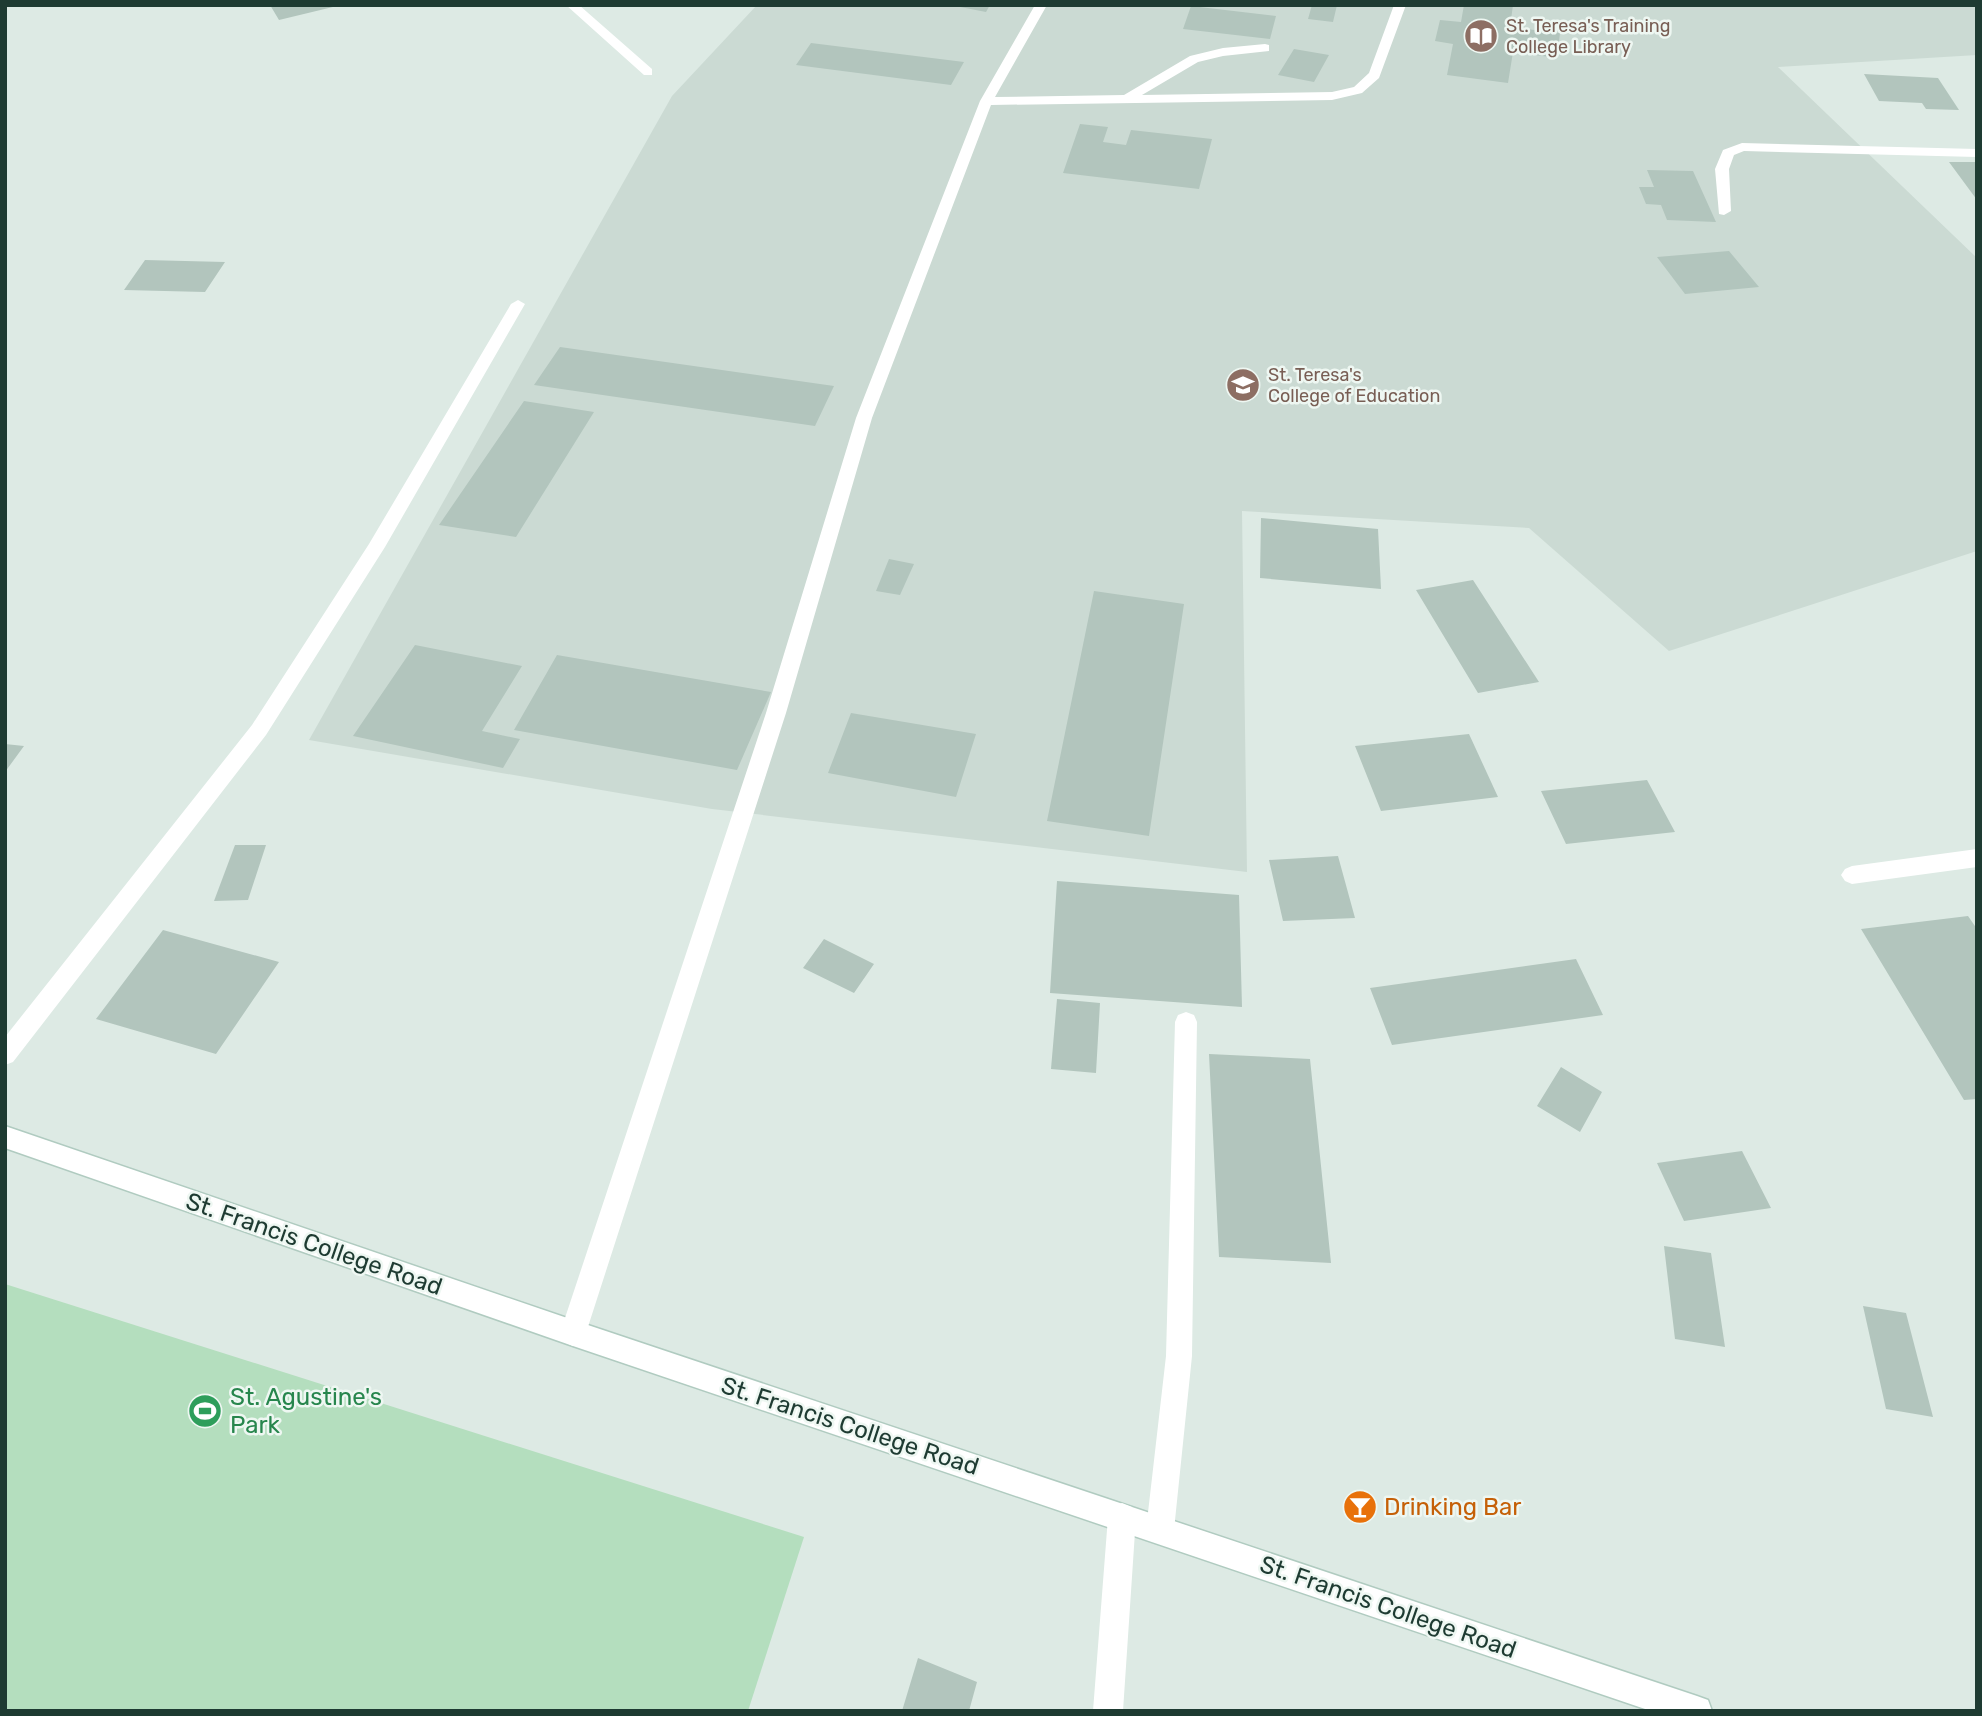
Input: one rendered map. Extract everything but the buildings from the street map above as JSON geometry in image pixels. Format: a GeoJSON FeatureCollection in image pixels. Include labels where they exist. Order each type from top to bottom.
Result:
{"type":"FeatureCollection","features":[{"type":"Feature","properties":{"kind":"street"},"geometry":{"type":"LineString","coordinates":[[572,5],[648,72]]}},
{"type":"Feature","properties":{"kind":"street"},"geometry":{"type":"LineString","coordinates":[[573,1334],[776,713],[864,418],[986,101],[1041,5]]}},
{"type":"Feature","properties":{"kind":"street"},"geometry":{"type":"LineString","coordinates":[[986,101],[1332,96],[1358,90],[1375,75],[1400,5]]}},
{"type":"Feature","properties":{"kind":"street"},"geometry":{"type":"LineString","coordinates":[[1123,100],[1194,60],[1223,52],[1265,48]]}},
{"type":"Feature","properties":{"kind":"street"},"geometry":{"type":"LineString","coordinates":[[1724,211],[1722,169],[1728,153],[1742,147],[1977,153]]}},
{"type":"Feature","properties":{"kind":"street"},"geometry":{"type":"LineString","coordinates":[[5,1055],[259,730],[376,547],[518,304]]}},
{"type":"Feature","properties":{"kind":"street"},"geometry":{"type":"LineString","coordinates":[[1852,876],[1977,858]]}},
{"type":"Feature","properties":{"kind":"street"},"geometry":{"type":"LineString","coordinates":[[1160,1530],[1180,1356],[1186,1022]]}},
{"type":"Feature","properties":{"kind":"street","name":"St. Francis College Road"},"geometry":{"type":"LineString","coordinates":[[5,1137],[573,1334],[1697,1711]]}},
{"type":"Feature","properties":{"kind":"street"},"geometry":{"type":"LineString","coordinates":[[1108,1711],[1122,1517]]}},
{"type":"Feature","properties":{"kind":"shaded area","name":"St. Teresa's College of Education"},"geometry":{"type":"Polygon","coordinates":[[[757,5],[1977,5],[1977,55],[1778,67],[1977,258],[1977,551],[1669,651],[1529,528],[1242,511],[1247,872],[712,809],[309,740],[672,96],[757,5]]]}},
{"type":"Feature","properties":{"kind":"green space","name":"St. Agustine's Park"},"geometry":{"type":"Polygon","coordinates":[[[5,1284],[804,1537],[748,1711],[5,1711],[5,1284]]]}},
{"type":"Feature","properties":{"kind":"place","name":"St. Teresa's Training College Library"},"geometry":{"type":"Point","coordinates":[1481,36]}},
{"type":"Feature","properties":{"kind":"place","name":"St. Teresa's College of Education"},"geometry":{"type":"Point","coordinates":[1243,385]}},
{"type":"Feature","properties":{"kind":"place","name":"St. Agustine's Park"},"geometry":{"type":"Point","coordinates":[205,1411]}},
{"type":"Feature","properties":{"kind":"place","name":"Drinking Bar"},"geometry":{"type":"Point","coordinates":[1360,1507]}}]}
